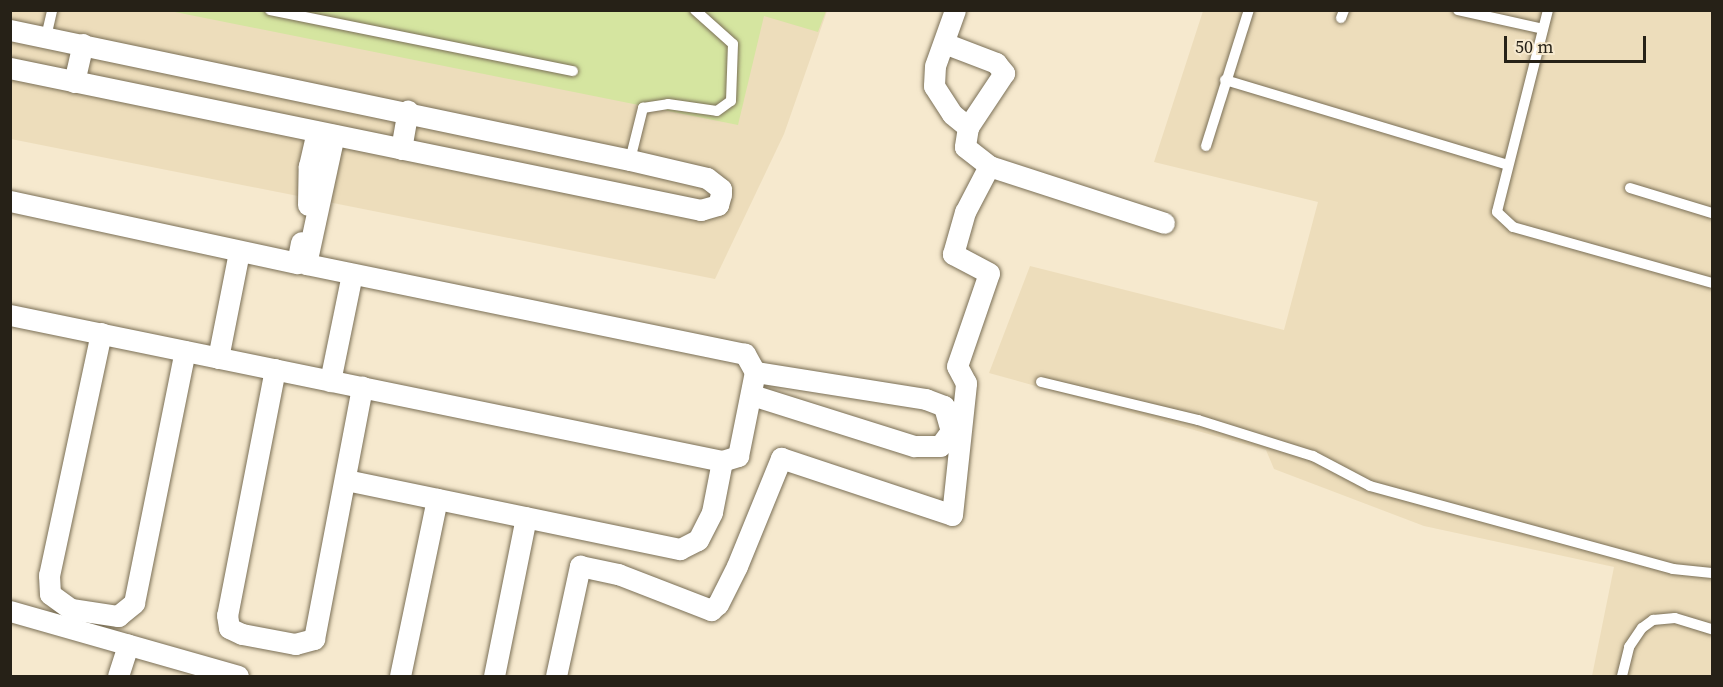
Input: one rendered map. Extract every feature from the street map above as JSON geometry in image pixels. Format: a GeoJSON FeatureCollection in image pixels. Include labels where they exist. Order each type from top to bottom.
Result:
{"type":"FeatureCollection","features":[{"type":"Feature","properties":{"kind":"street"},"geometry":{"type":"LineString","coordinates":[[955,10],[935,66],[934,86],[952,114],[968,127]]}},
{"type":"Feature","properties":{"kind":"street"},"geometry":{"type":"LineString","coordinates":[[10,30],[408,111],[630,160],[707,178],[721,189],[718,205],[701,210],[10,68]]}},
{"type":"Feature","properties":{"kind":"street"},"geometry":{"type":"LineString","coordinates":[[74,82],[83,44]]}},
{"type":"Feature","properties":{"kind":"street"},"geometry":{"type":"LineString","coordinates":[[944,44],[996,63],[1004,73],[968,127],[965,147],[989,166],[1164,223]]}},
{"type":"Feature","properties":{"kind":"street"},"geometry":{"type":"LineString","coordinates":[[401,149],[408,111]]}},
{"type":"Feature","properties":{"kind":"street"},"geometry":{"type":"LineString","coordinates":[[10,315],[722,461],[738,456],[755,372],[745,354],[722,347],[306,264],[310,222],[325,133]]}},
{"type":"Feature","properties":{"kind":"street"},"geometry":{"type":"LineString","coordinates":[[556,676],[580,566],[618,574],[711,610],[718,604],[736,566],[781,458],[952,515],[966,383],[957,366],[989,273],[954,254],[965,212],[989,166]]}},
{"type":"Feature","properties":{"kind":"street"},"geometry":{"type":"LineString","coordinates":[[10,201],[297,263],[310,222]]}},
{"type":"Feature","properties":{"kind":"street"},"geometry":{"type":"LineString","coordinates":[[218,358],[240,252]]}},
{"type":"Feature","properties":{"kind":"street"},"geometry":{"type":"LineString","coordinates":[[330,381],[351,274]]}},
{"type":"Feature","properties":{"kind":"street"},"geometry":{"type":"LineString","coordinates":[[100,333],[49,575],[51,594],[71,609],[118,616],[134,603],[185,351]]}},
{"type":"Feature","properties":{"kind":"street"},"geometry":{"type":"LineString","coordinates":[[275,369],[227,615],[230,628],[295,644],[314,639],[362,387]]}},
{"type":"Feature","properties":{"kind":"street"},"geometry":{"type":"LineString","coordinates":[[752,395],[914,446],[940,446],[952,424],[944,406],[926,399],[755,372]]}},
{"type":"Feature","properties":{"kind":"street"},"geometry":{"type":"LineString","coordinates":[[346,480],[680,549],[698,540],[712,512],[722,461]]}},
{"type":"Feature","properties":{"kind":"street"},"geometry":{"type":"LineString","coordinates":[[400,676],[437,499]]}},
{"type":"Feature","properties":{"kind":"street"},"geometry":{"type":"LineString","coordinates":[[494,676],[526,517]]}},
{"type":"Feature","properties":{"kind":"street"},"geometry":{"type":"LineString","coordinates":[[10,611],[238,676]]}},
{"type":"Feature","properties":{"kind":"street"},"geometry":{"type":"LineString","coordinates":[[118,676],[128,645]]}},
{"type":"Feature","properties":{"kind":"lane"},"geometry":{"type":"LineString","coordinates":[[46,37],[52,10]]}},
{"type":"Feature","properties":{"kind":"lane"},"geometry":{"type":"LineString","coordinates":[[270,10],[573,71]]}},
{"type":"Feature","properties":{"kind":"lane"},"geometry":{"type":"LineString","coordinates":[[630,160],[643,108],[668,104],[717,111],[731,100],[733,44],[695,10]]}},
{"type":"Feature","properties":{"kind":"lane"},"geometry":{"type":"LineString","coordinates":[[1206,146],[1249,10]]}},
{"type":"Feature","properties":{"kind":"lane"},"geometry":{"type":"LineString","coordinates":[[1458,10],[1543,29]]}},
{"type":"Feature","properties":{"kind":"lane"},"geometry":{"type":"LineString","coordinates":[[1548,10],[1497,212],[1513,227],[1713,283]]}},
{"type":"Feature","properties":{"kind":"lane"},"geometry":{"type":"LineString","coordinates":[[1225,80],[1508,165]]}},
{"type":"Feature","properties":{"kind":"lane"},"geometry":{"type":"LineString","coordinates":[[1630,189],[1713,213]]}},
{"type":"Feature","properties":{"kind":"lane"},"geometry":{"type":"LineString","coordinates":[[1041,382],[1198,420],[1302,453],[1370,486],[1673,569],[1713,573]]}},
{"type":"Feature","properties":{"kind":"lane"},"geometry":{"type":"LineString","coordinates":[[1622,676],[1629,647],[1642,628],[1653,620],[1675,618],[1713,629]]}},
{"type":"Feature","properties":{"kind":"shaded area"},"geometry":{"type":"Polygon","coordinates":[[[10,11],[827,11],[784,134],[715,279],[11,139],[10,11]]]}},
{"type":"Feature","properties":{"kind":"shaded area"},"geometry":{"type":"Polygon","coordinates":[[[1203,11],[1712,11],[1712,676],[1592,676],[1614,567],[1424,526],[1274,469],[1266,450],[989,373],[1030,266],[1284,330],[1318,202],[1154,162],[1203,11]]]}},
{"type":"Feature","properties":{"kind":"green space"},"geometry":{"type":"Polygon","coordinates":[[[170,11],[826,11],[818,32],[764,16],[738,125],[170,11]]]}}]}
